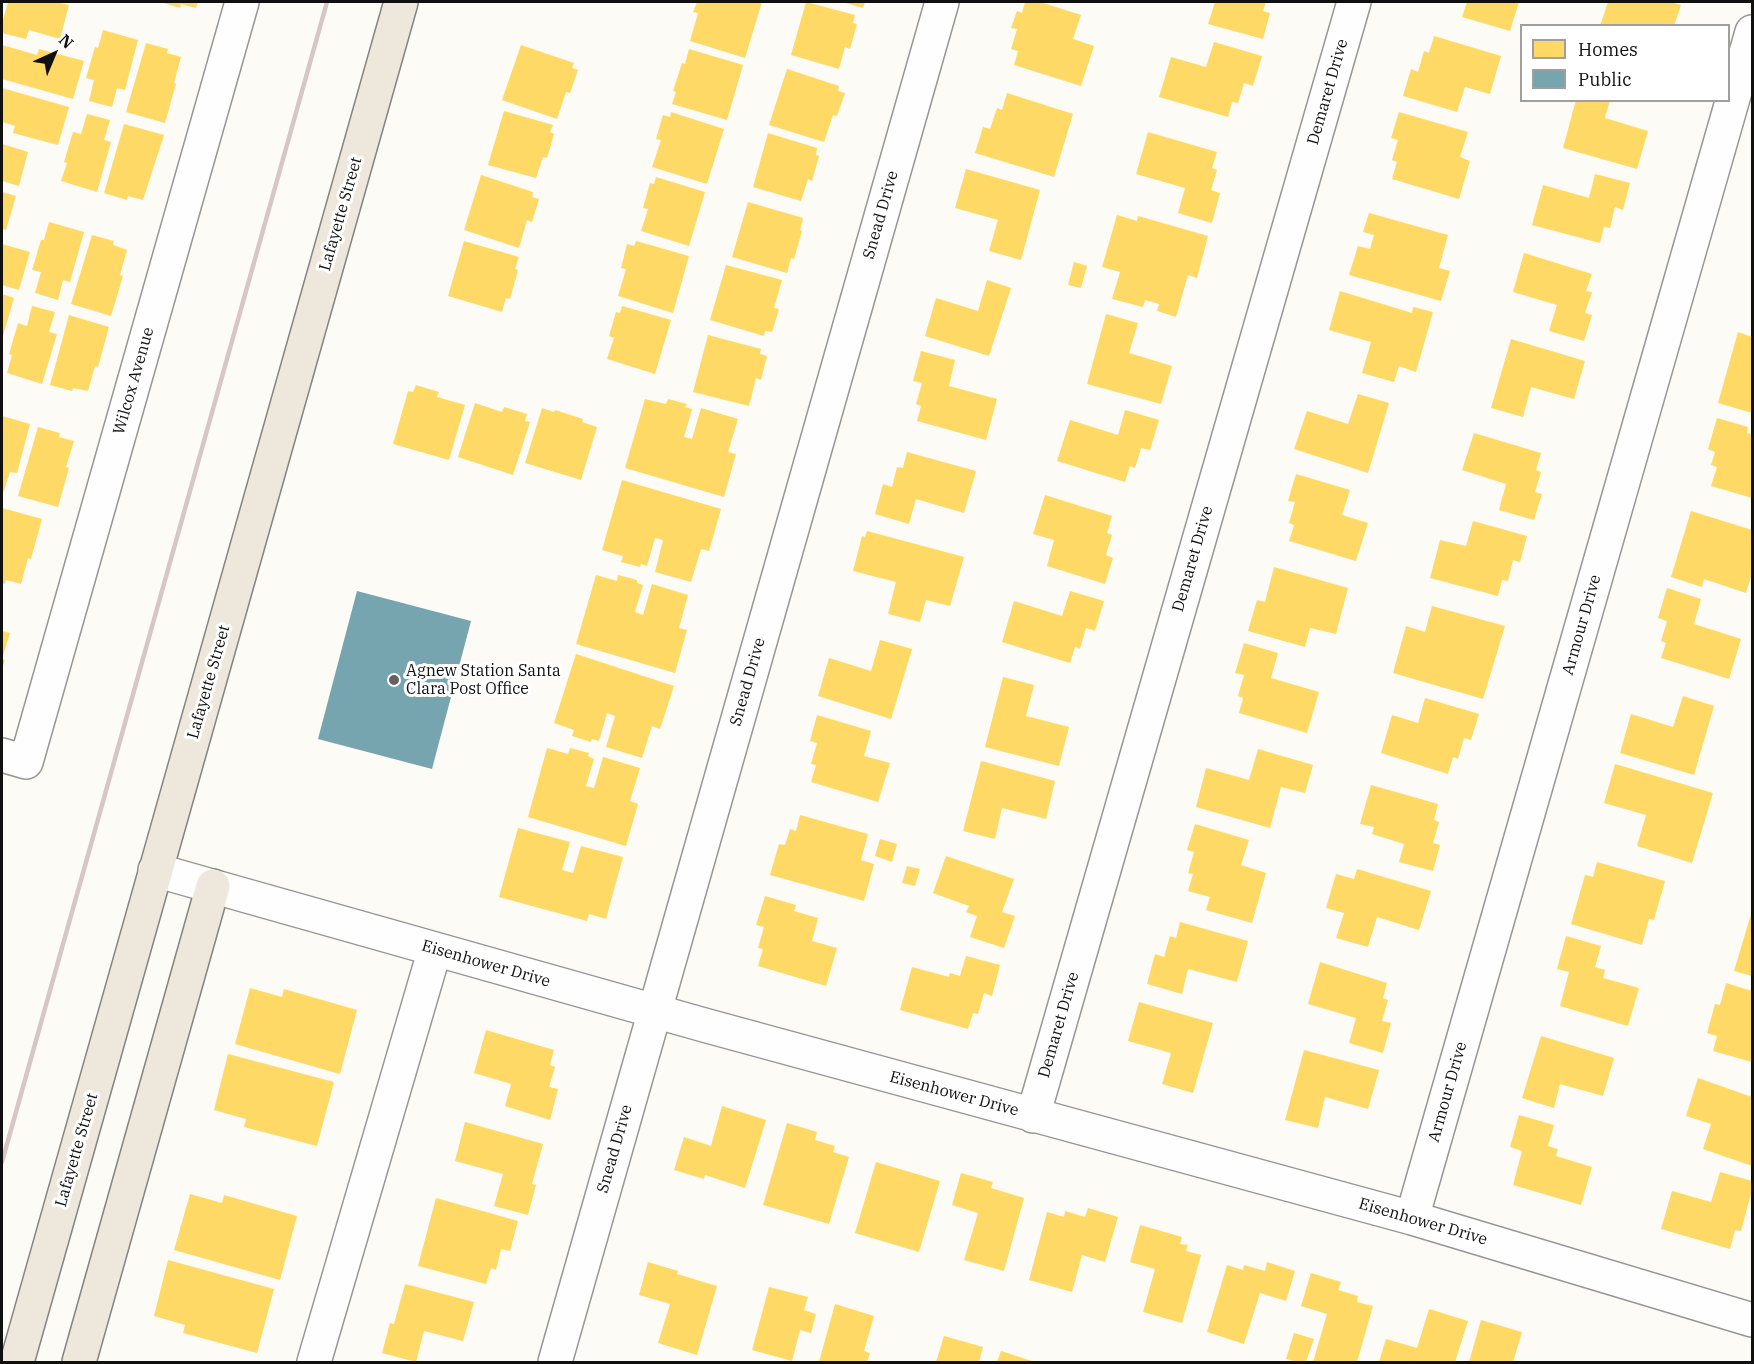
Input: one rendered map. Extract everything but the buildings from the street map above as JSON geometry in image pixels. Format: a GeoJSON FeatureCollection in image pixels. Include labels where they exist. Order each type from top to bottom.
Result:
{"type":"FeatureCollection","features":[{"type":"Feature","properties":{"kind":"main road","name":"Lafayette Street"},"geometry":{"type":"LineString","coordinates":[[17,1362],[401,2]]}},
{"type":"Feature","properties":{"kind":"main road"},"geometry":{"type":"LineString","coordinates":[[79,1362],[213,886]]}},
{"type":"Feature","properties":{"kind":"street","name":"Wilcox Avenue"},"geometry":{"type":"LineString","coordinates":[[14,758],[242,2]]}},
{"type":"Feature","properties":{"kind":"street","name":"Snead Drive"},"geometry":{"type":"LineString","coordinates":[[555,1362],[942,2]]}},
{"type":"Feature","properties":{"kind":"street","name":"Demaret Drive"},"geometry":{"type":"LineString","coordinates":[[1033,1116],[1354,2]]}},
{"type":"Feature","properties":{"kind":"street","name":"Armour Drive"},"geometry":{"type":"LineString","coordinates":[[1412,1218],[1752,32]]}},
{"type":"Feature","properties":{"kind":"street","name":"Eisenhower Drive"},"geometry":{"type":"LineString","coordinates":[[155,870],[1033,1116],[1412,1218],[1752,1320]]}},
{"type":"Feature","properties":{"kind":"street"},"geometry":{"type":"LineString","coordinates":[[314,1362],[435,950]]}},
{"type":"Feature","properties":{"kind":"railway"},"geometry":{"type":"LineString","coordinates":[[2,1162],[327,2]]}},
{"type":"Feature","properties":{"kind":"place","name":"Agnew Station Santa Clara Post Office"},"geometry":{"type":"Point","coordinates":[394,680]}}]}
